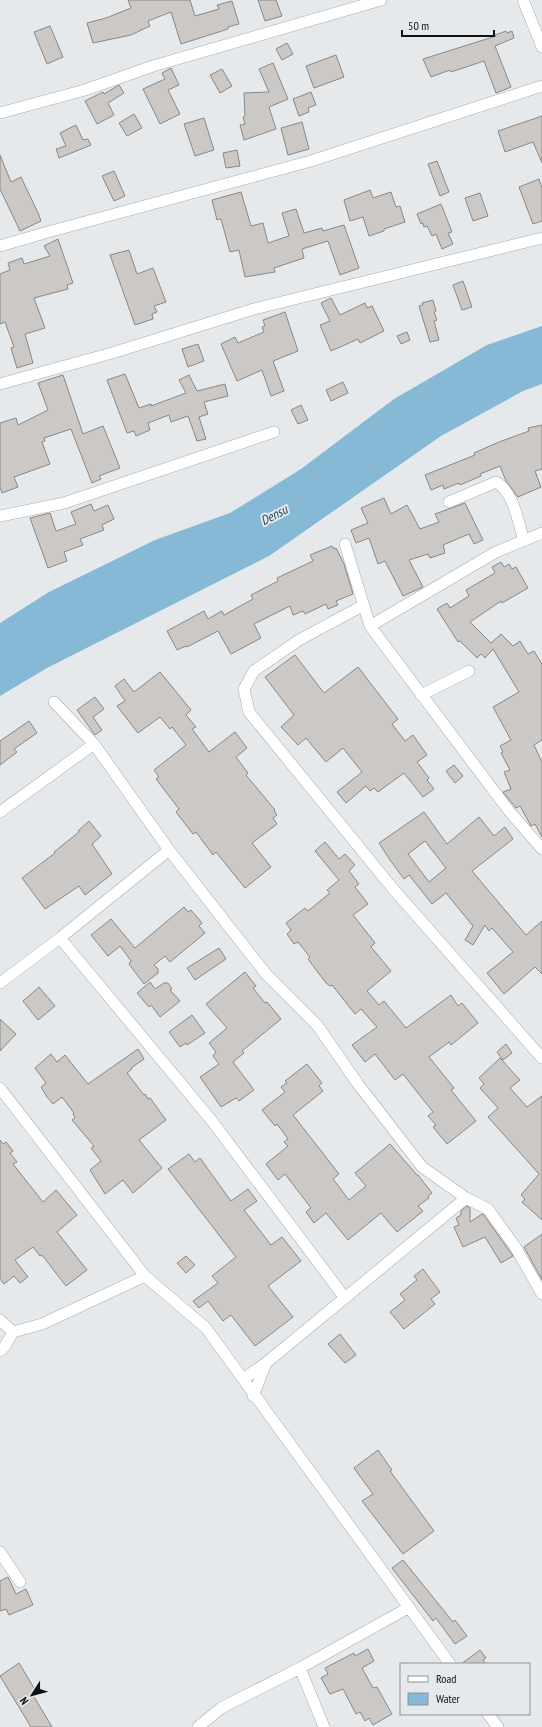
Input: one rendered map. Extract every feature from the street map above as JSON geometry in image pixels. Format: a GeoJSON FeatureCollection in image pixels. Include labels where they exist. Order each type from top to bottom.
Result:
{"type":"FeatureCollection","features":[{"type":"Feature","properties":{"kind":"street"},"geometry":{"type":"LineString","coordinates":[[0,113],[85,90],[153,66],[381,0]]}},
{"type":"Feature","properties":{"kind":"street"},"geometry":{"type":"LineString","coordinates":[[523,0],[542,47]]}},
{"type":"Feature","properties":{"kind":"street"},"geometry":{"type":"LineString","coordinates":[[0,246],[311,161],[542,86]]}},
{"type":"Feature","properties":{"kind":"street"},"geometry":{"type":"LineString","coordinates":[[0,384],[112,353],[254,309],[542,238]]}},
{"type":"Feature","properties":{"kind":"street"},"geometry":{"type":"LineString","coordinates":[[0,516],[64,504],[274,432]]}},
{"type":"Feature","properties":{"kind":"street"},"geometry":{"type":"LineString","coordinates":[[449,502],[496,482],[503,486],[514,508],[524,540]]}},
{"type":"Feature","properties":{"kind":"street"},"geometry":{"type":"LineString","coordinates":[[370,626],[490,555],[542,533]]}},
{"type":"Feature","properties":{"kind":"street"},"geometry":{"type":"LineString","coordinates":[[345,544],[370,626],[509,811],[542,849]]}},
{"type":"Feature","properties":{"kind":"street"},"geometry":{"type":"LineString","coordinates":[[364,605],[299,640],[254,671],[244,689],[249,712],[394,890],[542,1058]]}},
{"type":"Feature","properties":{"kind":"street"},"geometry":{"type":"LineString","coordinates":[[421,695],[469,671]]}},
{"type":"Feature","properties":{"kind":"street"},"geometry":{"type":"LineString","coordinates":[[54,702],[94,744],[169,850],[266,974],[317,1025],[358,1084],[422,1167],[466,1198],[488,1209],[516,1248],[542,1294]]}},
{"type":"Feature","properties":{"kind":"street"},"geometry":{"type":"LineString","coordinates":[[0,812],[94,744]]}},
{"type":"Feature","properties":{"kind":"street"},"geometry":{"type":"LineString","coordinates":[[0,983],[60,938],[169,850]]}},
{"type":"Feature","properties":{"kind":"street"},"geometry":{"type":"LineString","coordinates":[[60,938],[212,1121],[345,1298]]}},
{"type":"Feature","properties":{"kind":"street"},"geometry":{"type":"LineString","coordinates":[[0,1088],[145,1276],[206,1328],[449,1663]]}},
{"type":"Feature","properties":{"kind":"street"},"geometry":{"type":"LineString","coordinates":[[243,1379],[266,1363],[466,1198]]}},
{"type":"Feature","properties":{"kind":"street"},"geometry":{"type":"LineString","coordinates":[[0,1350],[5,1346],[13,1332],[42,1324],[145,1276]]}},
{"type":"Feature","properties":{"kind":"street"},"geometry":{"type":"LineString","coordinates":[[0,1320],[13,1332]]}},
{"type":"Feature","properties":{"kind":"street"},"geometry":{"type":"LineString","coordinates":[[254,1396],[266,1363]]}},
{"type":"Feature","properties":{"kind":"street"},"geometry":{"type":"LineString","coordinates":[[0,1552],[20,1582]]}},
{"type":"Feature","properties":{"kind":"street"},"geometry":{"type":"LineString","coordinates":[[198,1727],[221,1708],[300,1668],[408,1608]]}},
{"type":"Feature","properties":{"kind":"street"},"geometry":{"type":"LineString","coordinates":[[300,1668],[324,1727]]}},
{"type":"Feature","properties":{"kind":"street"},"geometry":{"type":"LineString","coordinates":[[489,1715],[498,1727]]}},
{"type":"Feature","properties":{"kind":"water","name":"Densu"},"geometry":{"type":"Polygon","coordinates":[[[542,326],[542,384],[523,391],[441,436],[269,556],[47,668],[0,696],[0,623],[49,592],[155,540],[230,513],[301,469],[394,399],[487,345],[542,326]]]}},
{"type":"Feature","properties":{"kind":"building"},"geometry":{"type":"Polygon","coordinates":[[[128,0],[190,0],[195,16],[219,9],[217,5],[232,1],[239,24],[181,44],[171,12],[148,21],[150,26],[131,35],[93,43],[87,23],[106,18],[131,8],[128,0]]]}},
{"type":"Feature","properties":{"kind":"building"},"geometry":{"type":"Polygon","coordinates":[[[258,0],[276,0],[282,16],[265,21],[258,0]]]}},
{"type":"Feature","properties":{"kind":"building"},"geometry":{"type":"Polygon","coordinates":[[[50,26],[63,57],[47,64],[34,32],[50,26]]]}},
{"type":"Feature","properties":{"kind":"building"},"geometry":{"type":"Polygon","coordinates":[[[506,31],[507,33],[512,31],[514,38],[495,46],[511,87],[496,93],[484,61],[451,72],[450,70],[431,77],[423,59],[496,36],[495,35],[506,31]]]}},
{"type":"Feature","properties":{"kind":"building"},"geometry":{"type":"Polygon","coordinates":[[[287,43],[293,54],[282,60],[276,49],[287,43]]]}},
{"type":"Feature","properties":{"kind":"building"},"geometry":{"type":"Polygon","coordinates":[[[336,55],[344,77],[314,88],[306,66],[336,55]]]}},
{"type":"Feature","properties":{"kind":"building"},"geometry":{"type":"Polygon","coordinates":[[[273,63],[288,99],[269,107],[276,129],[244,140],[240,125],[245,124],[243,117],[245,116],[244,93],[269,92],[259,69],[273,63]]]}},
{"type":"Feature","properties":{"kind":"building"},"geometry":{"type":"Polygon","coordinates":[[[171,68],[179,85],[168,90],[180,114],[160,124],[143,89],[165,79],[162,73],[171,68]]]}},
{"type":"Feature","properties":{"kind":"building"},"geometry":{"type":"Polygon","coordinates":[[[222,69],[232,86],[220,93],[210,75],[222,69]]]}},
{"type":"Feature","properties":{"kind":"building"},"geometry":{"type":"Polygon","coordinates":[[[119,85],[124,93],[108,103],[114,115],[97,124],[85,101],[103,92],[104,94],[119,85]]]}},
{"type":"Feature","properties":{"kind":"building"},"geometry":{"type":"Polygon","coordinates":[[[311,92],[316,105],[308,108],[309,112],[299,116],[293,99],[311,92]]]}},
{"type":"Feature","properties":{"kind":"building"},"geometry":{"type":"Polygon","coordinates":[[[134,114],[142,128],[127,136],[119,123],[134,114]]]}},
{"type":"Feature","properties":{"kind":"building"},"geometry":{"type":"Polygon","coordinates":[[[542,116],[542,163],[533,142],[505,152],[498,131],[542,116]]]}},
{"type":"Feature","properties":{"kind":"building"},"geometry":{"type":"Polygon","coordinates":[[[204,118],[214,150],[195,156],[184,124],[204,118]]]}},
{"type":"Feature","properties":{"kind":"building"},"geometry":{"type":"Polygon","coordinates":[[[302,122],[309,149],[288,155],[281,128],[302,122]]]}},
{"type":"Feature","properties":{"kind":"building"},"geometry":{"type":"Polygon","coordinates":[[[76,125],[83,140],[88,139],[91,145],[59,158],[56,149],[66,146],[60,133],[76,125]]]}},
{"type":"Feature","properties":{"kind":"building"},"geometry":{"type":"Polygon","coordinates":[[[237,150],[240,166],[226,168],[223,153],[237,150]]]}},
{"type":"Feature","properties":{"kind":"building"},"geometry":{"type":"Polygon","coordinates":[[[0,155],[11,182],[21,177],[41,221],[20,231],[0,189],[0,155]]]}},
{"type":"Feature","properties":{"kind":"building"},"geometry":{"type":"Polygon","coordinates":[[[437,161],[449,192],[440,196],[428,164],[437,161]]]}},
{"type":"Feature","properties":{"kind":"building"},"geometry":{"type":"Polygon","coordinates":[[[114,171],[125,196],[114,201],[102,176],[114,171]]]}},
{"type":"Feature","properties":{"kind":"building"},"geometry":{"type":"Polygon","coordinates":[[[539,179],[542,188],[542,221],[533,224],[519,187],[539,179]]]}},
{"type":"Feature","properties":{"kind":"building"},"geometry":{"type":"Polygon","coordinates":[[[370,190],[373,198],[391,192],[396,207],[400,206],[405,222],[369,236],[363,217],[350,221],[344,200],[370,190]]]}},
{"type":"Feature","properties":{"kind":"building"},"geometry":{"type":"Polygon","coordinates":[[[241,192],[251,226],[263,223],[268,243],[289,236],[282,213],[296,209],[304,233],[322,228],[323,231],[344,225],[359,268],[340,275],[328,241],[302,249],[304,258],[274,268],[275,272],[245,277],[239,250],[230,252],[221,219],[217,220],[212,200],[241,192]]]}},
{"type":"Feature","properties":{"kind":"building"},"geometry":{"type":"Polygon","coordinates":[[[480,193],[488,216],[473,221],[465,198],[480,193]]]}},
{"type":"Feature","properties":{"kind":"building"},"geometry":{"type":"Polygon","coordinates":[[[441,204],[452,232],[448,233],[453,244],[442,249],[436,234],[432,236],[427,226],[424,227],[423,223],[421,224],[417,214],[441,204]]]}},
{"type":"Feature","properties":{"kind":"building"},"geometry":{"type":"Polygon","coordinates":[[[58,239],[73,283],[67,285],[68,289],[34,298],[45,328],[25,334],[33,363],[17,368],[11,348],[14,347],[5,322],[0,324],[0,274],[10,270],[8,263],[22,258],[24,264],[50,256],[44,246],[58,239]]]}},
{"type":"Feature","properties":{"kind":"building"},"geometry":{"type":"Polygon","coordinates":[[[129,250],[137,274],[153,268],[166,302],[154,306],[157,312],[152,314],[153,319],[135,325],[110,255],[129,250]]]}},
{"type":"Feature","properties":{"kind":"building"},"geometry":{"type":"Polygon","coordinates":[[[463,281],[472,307],[462,310],[453,285],[463,281]]]}},
{"type":"Feature","properties":{"kind":"building"},"geometry":{"type":"Polygon","coordinates":[[[331,298],[340,315],[365,303],[367,308],[372,306],[384,331],[360,343],[358,339],[331,351],[320,325],[330,321],[321,303],[331,298]]]}},
{"type":"Feature","properties":{"kind":"building"},"geometry":{"type":"Polygon","coordinates":[[[433,300],[436,311],[434,312],[437,320],[434,321],[439,340],[430,342],[419,306],[423,305],[422,303],[433,300]]]}},
{"type":"Feature","properties":{"kind":"building"},"geometry":{"type":"Polygon","coordinates":[[[285,312],[298,351],[273,361],[284,391],[271,396],[262,370],[237,381],[221,344],[235,337],[238,343],[264,332],[262,327],[265,326],[263,320],[285,312]]]}},
{"type":"Feature","properties":{"kind":"building"},"geometry":{"type":"Polygon","coordinates":[[[407,332],[410,340],[401,344],[397,336],[407,332]]]}},
{"type":"Feature","properties":{"kind":"building"},"geometry":{"type":"Polygon","coordinates":[[[198,344],[204,361],[188,367],[182,349],[198,344]]]}},
{"type":"Feature","properties":{"kind":"building"},"geometry":{"type":"Polygon","coordinates":[[[125,374],[139,408],[151,404],[151,406],[186,393],[179,380],[189,375],[197,391],[225,384],[228,396],[204,402],[208,414],[199,417],[206,439],[197,441],[188,416],[171,422],[169,415],[148,423],[150,430],[136,436],[134,431],[127,433],[107,380],[125,374]]]}},
{"type":"Feature","properties":{"kind":"building"},"geometry":{"type":"Polygon","coordinates":[[[63,375],[83,434],[103,426],[120,468],[99,476],[101,479],[92,483],[71,429],[44,438],[45,441],[42,442],[50,464],[14,477],[18,487],[2,493],[0,487],[0,423],[16,418],[18,425],[48,410],[38,383],[63,375]]]}},
{"type":"Feature","properties":{"kind":"building"},"geometry":{"type":"Polygon","coordinates":[[[343,382],[348,393],[331,401],[326,390],[343,382]]]}},
{"type":"Feature","properties":{"kind":"building"},"geometry":{"type":"Polygon","coordinates":[[[301,405],[308,420],[298,424],[291,410],[301,405]]]}},
{"type":"Feature","properties":{"kind":"building"},"geometry":{"type":"Polygon","coordinates":[[[542,425],[542,469],[535,471],[541,487],[518,497],[506,481],[500,466],[480,474],[481,476],[460,485],[459,483],[444,489],[443,485],[431,490],[425,475],[475,455],[474,453],[499,442],[529,431],[528,428],[542,425]]]}},
{"type":"Feature","properties":{"kind":"building"},"geometry":{"type":"Polygon","coordinates":[[[384,498],[391,514],[407,505],[420,529],[439,522],[435,514],[465,503],[483,540],[474,544],[469,534],[443,545],[445,553],[430,558],[428,554],[409,560],[423,587],[403,596],[385,561],[378,564],[369,538],[356,543],[351,530],[368,523],[361,508],[384,498]]]}},
{"type":"Feature","properties":{"kind":"building"},"geometry":{"type":"Polygon","coordinates":[[[91,504],[94,511],[108,505],[114,519],[102,525],[104,530],[80,539],[83,545],[64,552],[67,561],[48,568],[30,518],[50,513],[56,531],[76,524],[71,512],[91,504]]]}},
{"type":"Feature","properties":{"kind":"building"},"geometry":{"type":"Polygon","coordinates":[[[332,546],[334,549],[336,548],[344,564],[353,594],[336,601],[338,605],[328,609],[326,604],[305,614],[303,611],[293,615],[290,606],[254,624],[261,638],[231,654],[218,631],[187,647],[186,646],[177,650],[167,631],[204,611],[208,619],[222,611],[224,615],[253,599],[251,595],[278,581],[277,578],[313,561],[310,555],[332,546]]]}},
{"type":"Feature","properties":{"kind":"building"},"geometry":{"type":"Polygon","coordinates":[[[501,562],[504,567],[509,564],[512,569],[516,567],[528,588],[502,603],[501,601],[470,622],[491,643],[501,634],[513,646],[520,641],[528,654],[534,651],[542,664],[542,740],[534,745],[542,762],[542,837],[535,824],[531,826],[520,806],[516,808],[503,792],[511,789],[504,772],[510,770],[501,753],[503,752],[500,746],[511,740],[493,707],[519,692],[493,649],[485,658],[481,654],[477,658],[460,641],[458,642],[437,609],[447,603],[450,608],[469,596],[466,590],[495,573],[492,567],[501,562]]]}},
{"type":"Feature","properties":{"kind":"building"},"geometry":{"type":"Polygon","coordinates":[[[295,655],[324,693],[358,667],[398,719],[392,724],[405,741],[413,735],[427,755],[417,762],[429,778],[427,780],[434,789],[423,797],[404,773],[378,792],[374,788],[370,791],[366,786],[346,803],[337,792],[362,772],[343,748],[326,762],[306,738],[298,745],[281,727],[294,715],[265,677],[295,655]]]}},
{"type":"Feature","properties":{"kind":"building"},"geometry":{"type":"Polygon","coordinates":[[[160,672],[191,710],[186,715],[196,727],[192,729],[209,752],[235,732],[247,748],[236,757],[248,773],[246,775],[275,810],[274,811],[277,815],[273,818],[277,824],[252,843],[271,867],[245,888],[216,852],[213,855],[196,832],[193,834],[176,812],[179,809],[156,779],[159,777],[154,770],[186,745],[172,727],[170,729],[160,717],[138,733],[117,706],[125,701],[115,686],[124,679],[134,692],[160,672]]]}},
{"type":"Feature","properties":{"kind":"building"},"geometry":{"type":"Polygon","coordinates":[[[95,697],[104,709],[93,717],[102,730],[95,735],[77,710],[95,697]]]}},
{"type":"Feature","properties":{"kind":"building"},"geometry":{"type":"Polygon","coordinates":[[[29,721],[37,733],[14,749],[17,752],[0,765],[0,741],[29,721]]]}},
{"type":"Feature","properties":{"kind":"building"},"geometry":{"type":"Polygon","coordinates":[[[454,765],[463,776],[455,783],[446,771],[454,765]]]}},
{"type":"Feature","properties":{"kind":"building"},"geometry":{"type":"Polygon","coordinates":[[[424,812],[447,844],[479,817],[494,836],[505,827],[513,839],[472,871],[526,935],[542,921],[542,974],[535,967],[504,994],[487,973],[513,952],[492,928],[489,931],[485,925],[473,945],[465,940],[473,926],[446,893],[432,904],[409,875],[404,879],[379,843],[424,812]],[[425,841],[408,854],[429,882],[446,868],[425,841]]]}},
{"type":"Feature","properties":{"kind":"building"},"geometry":{"type":"Polygon","coordinates":[[[89,821],[101,836],[92,844],[112,874],[85,895],[79,886],[45,909],[22,878],[55,853],[54,852],[79,832],[78,831],[89,821]]]}},
{"type":"Feature","properties":{"kind":"building"},"geometry":{"type":"Polygon","coordinates":[[[325,842],[339,859],[345,854],[355,865],[349,871],[359,884],[355,887],[368,904],[353,915],[375,943],[371,947],[391,971],[367,991],[379,1005],[384,1001],[406,1028],[451,995],[458,1006],[462,1003],[478,1023],[451,1045],[449,1042],[429,1057],[454,1088],[451,1090],[476,1121],[447,1144],[433,1127],[436,1125],[428,1116],[433,1112],[403,1074],[395,1080],[375,1054],[365,1062],[352,1045],[377,1027],[361,1009],[355,1014],[332,985],[330,986],[326,983],[308,959],[310,957],[298,942],[294,944],[287,934],[291,930],[286,923],[305,908],[308,911],[330,893],[327,890],[339,880],[315,851],[325,842]]]}},
{"type":"Feature","properties":{"kind":"building"},"geometry":{"type":"Polygon","coordinates":[[[184,907],[188,912],[191,910],[202,923],[199,926],[205,933],[170,962],[165,956],[154,965],[158,969],[158,973],[144,984],[129,964],[131,961],[120,946],[108,956],[91,935],[111,919],[135,948],[184,907]]]}},
{"type":"Feature","properties":{"kind":"building"},"geometry":{"type":"Polygon","coordinates":[[[219,948],[226,959],[195,980],[187,968],[219,948]]]}},
{"type":"Feature","properties":{"kind":"building"},"geometry":{"type":"Polygon","coordinates":[[[245,972],[256,986],[253,988],[281,1019],[242,1051],[244,1053],[233,1062],[254,1090],[239,1101],[236,1098],[221,1107],[200,1077],[219,1064],[213,1056],[216,1052],[209,1043],[227,1028],[206,1004],[245,972]]]}},
{"type":"Feature","properties":{"kind":"building"},"geometry":{"type":"Polygon","coordinates":[[[150,982],[155,989],[164,983],[168,983],[172,989],[170,990],[180,1001],[160,1017],[151,1005],[149,1007],[137,993],[150,982]]]}},
{"type":"Feature","properties":{"kind":"building"},"geometry":{"type":"Polygon","coordinates":[[[39,987],[55,1006],[38,1020],[23,1001],[39,987]]]}},
{"type":"Feature","properties":{"kind":"building"},"geometry":{"type":"Polygon","coordinates":[[[192,1015],[205,1033],[187,1045],[186,1043],[180,1047],[169,1032],[192,1015]]]}},
{"type":"Feature","properties":{"kind":"building"},"geometry":{"type":"Polygon","coordinates":[[[0,1019],[16,1034],[0,1051],[0,1019]]]}},
{"type":"Feature","properties":{"kind":"building"},"geometry":{"type":"Polygon","coordinates":[[[506,1044],[512,1053],[503,1060],[497,1052],[506,1044]]]}},
{"type":"Feature","properties":{"kind":"building"},"geometry":{"type":"Polygon","coordinates":[[[138,1049],[144,1059],[131,1068],[132,1069],[127,1073],[144,1095],[145,1094],[148,1099],[150,1098],[166,1120],[139,1140],[162,1168],[133,1193],[123,1180],[105,1194],[90,1170],[101,1161],[91,1148],[94,1146],[72,1120],[75,1118],[74,1113],[62,1097],[53,1104],[47,1097],[41,1087],[46,1083],[35,1068],[51,1054],[57,1062],[65,1055],[88,1084],[138,1049]]]}},
{"type":"Feature","properties":{"kind":"building"},"geometry":{"type":"Polygon","coordinates":[[[500,1058],[520,1080],[510,1088],[527,1107],[542,1096],[542,1220],[522,1202],[525,1199],[521,1195],[539,1174],[488,1117],[498,1108],[480,1088],[484,1084],[479,1078],[500,1058]]]}},
{"type":"Feature","properties":{"kind":"building"},"geometry":{"type":"Polygon","coordinates":[[[307,1064],[322,1083],[319,1086],[323,1091],[293,1115],[339,1174],[333,1179],[349,1200],[366,1186],[355,1173],[390,1144],[432,1193],[428,1196],[429,1198],[418,1206],[423,1211],[397,1232],[381,1213],[348,1240],[326,1213],[314,1223],[306,1212],[311,1208],[285,1174],[278,1180],[266,1164],[288,1146],[284,1142],[288,1139],[277,1124],[275,1126],[262,1110],[285,1092],[281,1087],[287,1083],[285,1081],[307,1064]]]}},
{"type":"Feature","properties":{"kind":"building"},"geometry":{"type":"Polygon","coordinates":[[[0,1140],[3,1144],[6,1142],[13,1151],[10,1153],[17,1162],[13,1164],[43,1202],[56,1190],[77,1215],[57,1232],[87,1270],[66,1286],[42,1255],[40,1256],[33,1247],[15,1260],[28,1277],[20,1283],[14,1276],[4,1284],[0,1279],[0,1140]]]}},
{"type":"Feature","properties":{"kind":"building"},"geometry":{"type":"Polygon","coordinates":[[[189,1154],[195,1162],[200,1158],[231,1201],[248,1189],[257,1201],[244,1210],[271,1245],[282,1237],[301,1261],[268,1286],[293,1317],[255,1346],[231,1315],[223,1321],[208,1301],[199,1308],[193,1301],[218,1283],[212,1276],[236,1257],[168,1169],[189,1154]]]}},
{"type":"Feature","properties":{"kind":"building"},"geometry":{"type":"Polygon","coordinates":[[[467,1206],[470,1208],[470,1222],[483,1214],[513,1256],[501,1263],[485,1237],[463,1247],[454,1227],[459,1225],[456,1218],[461,1215],[461,1211],[467,1206]]]}},
{"type":"Feature","properties":{"kind":"building"},"geometry":{"type":"Polygon","coordinates":[[[542,1234],[542,1280],[524,1247],[542,1234]]]}},
{"type":"Feature","properties":{"kind":"building"},"geometry":{"type":"Polygon","coordinates":[[[186,1256],[195,1265],[186,1273],[177,1263],[186,1256]]]}},
{"type":"Feature","properties":{"kind":"building"},"geometry":{"type":"Polygon","coordinates":[[[423,1269],[440,1292],[431,1299],[435,1304],[404,1329],[390,1312],[405,1300],[400,1294],[417,1280],[414,1276],[423,1269]]]}},
{"type":"Feature","properties":{"kind":"building"},"geometry":{"type":"Polygon","coordinates":[[[340,1334],[356,1355],[345,1363],[328,1344],[340,1334]]]}},
{"type":"Feature","properties":{"kind":"building"},"geometry":{"type":"Polygon","coordinates":[[[378,1450],[392,1470],[390,1471],[434,1531],[403,1554],[362,1501],[373,1494],[354,1468],[378,1450]]]}},
{"type":"Feature","properties":{"kind":"building"},"geometry":{"type":"Polygon","coordinates":[[[403,1560],[453,1622],[455,1620],[467,1636],[455,1644],[436,1618],[433,1621],[392,1568],[403,1560]]]}},
{"type":"Feature","properties":{"kind":"building"},"geometry":{"type":"Polygon","coordinates":[[[8,1577],[16,1594],[26,1589],[33,1605],[9,1615],[6,1609],[0,1611],[0,1581],[8,1577]]]}},
{"type":"Feature","properties":{"kind":"building"},"geometry":{"type":"Polygon","coordinates":[[[368,1649],[374,1661],[362,1668],[373,1688],[377,1687],[392,1714],[373,1725],[369,1718],[365,1721],[360,1712],[356,1714],[343,1689],[330,1694],[321,1678],[328,1674],[325,1668],[354,1653],[355,1656],[368,1649]]]}},
{"type":"Feature","properties":{"kind":"building"},"geometry":{"type":"Polygon","coordinates":[[[480,1650],[486,1658],[483,1660],[485,1663],[462,1663],[480,1650]]]}},
{"type":"Feature","properties":{"kind":"building"},"geometry":{"type":"Polygon","coordinates":[[[19,1663],[37,1693],[33,1695],[52,1727],[31,1727],[0,1676],[19,1663]]]}}]}
